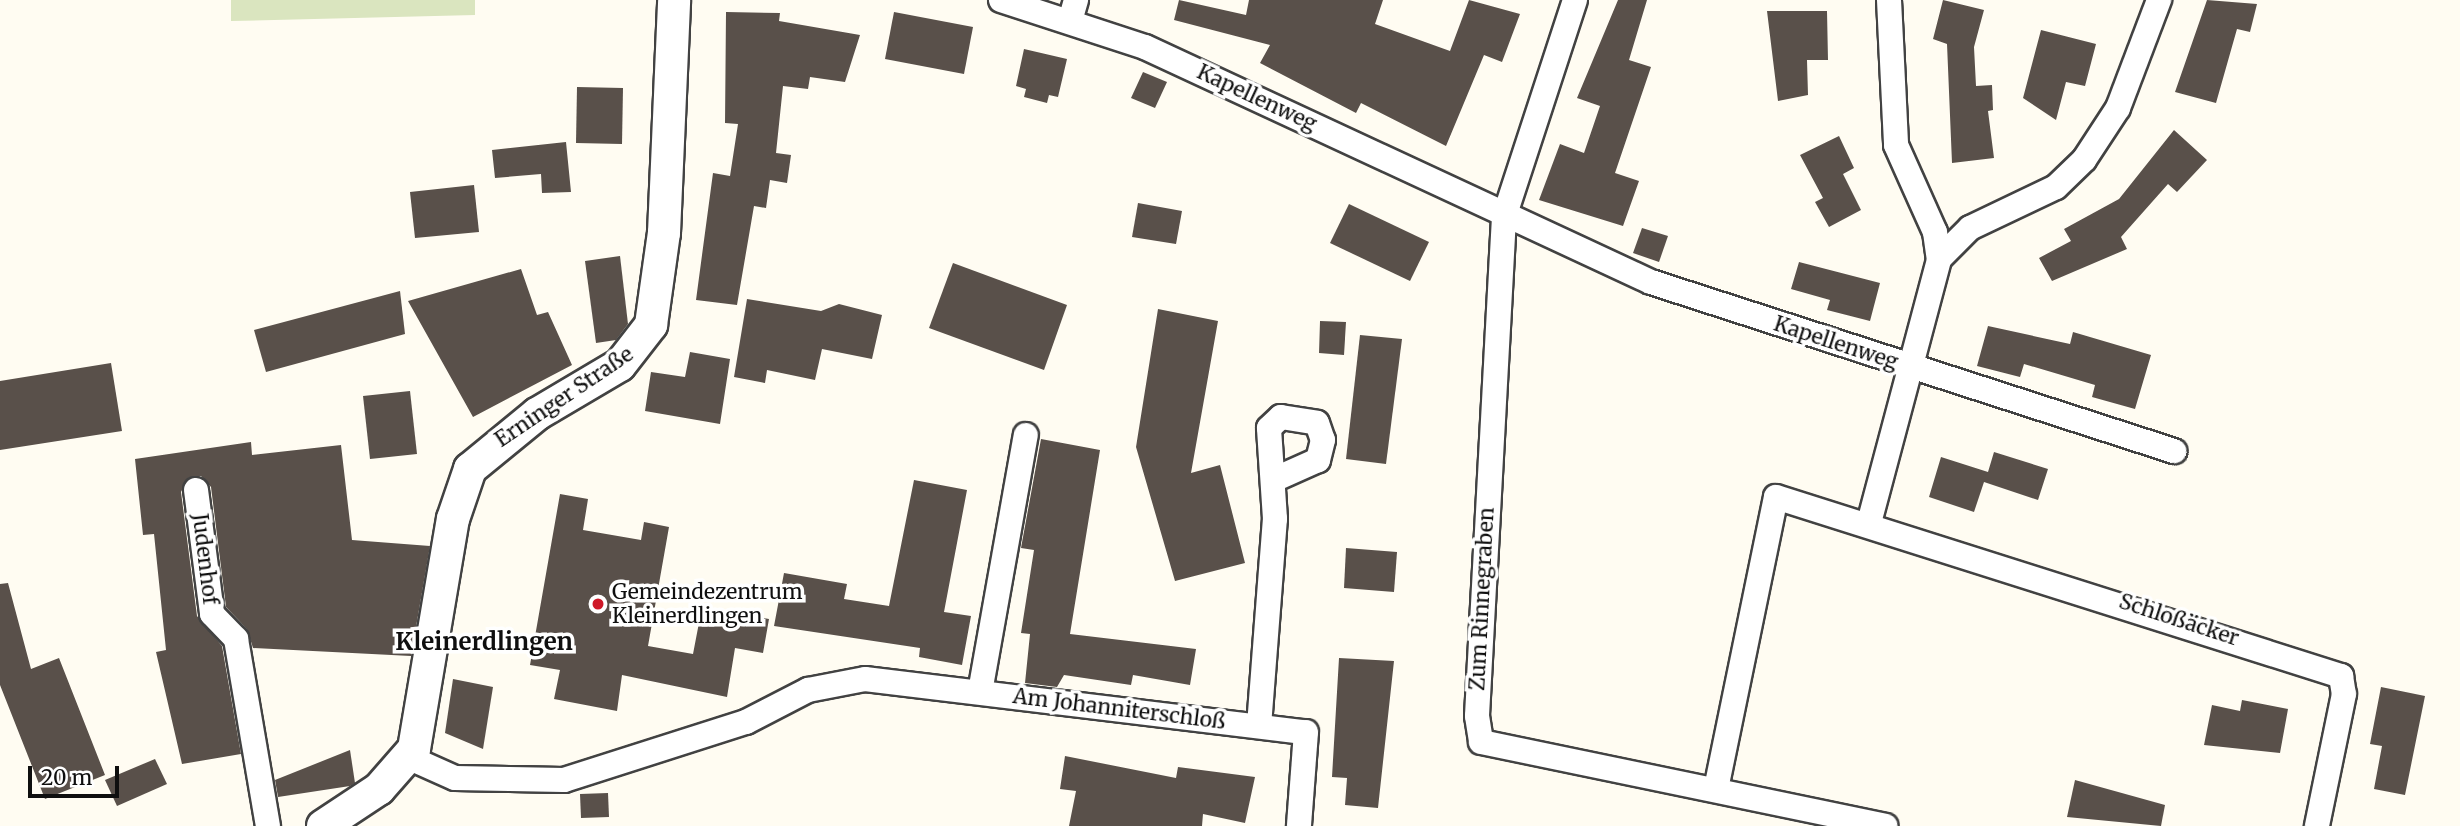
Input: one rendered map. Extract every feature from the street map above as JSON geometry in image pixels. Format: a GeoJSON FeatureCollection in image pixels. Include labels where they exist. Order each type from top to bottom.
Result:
{"type":"FeatureCollection","features":[{"type":"Feature","properties":{"kind":"street","name":"Erninger Straße"},"geometry":{"type":"LineString","coordinates":[[323,826],[379,789],[410,758],[421,730],[453,519],[470,469],[537,414],[620,365],[651,325],[664,233],[674,0]]}},
{"type":"Feature","properties":{"kind":"street","name":"Kapellenweg"},"geometry":{"type":"LineString","coordinates":[[1001,0],[1073,11],[1504,217],[1651,282],[2174,452]]}},
{"type":"Feature","properties":{"kind":"street"},"geometry":{"type":"LineString","coordinates":[[1504,217],[1575,0]]}},
{"type":"Feature","properties":{"kind":"street"},"geometry":{"type":"LineString","coordinates":[[1869,523],[1939,259],[1935,232],[1896,145],[1889,0]]}},
{"type":"Feature","properties":{"kind":"street"},"geometry":{"type":"LineString","coordinates":[[1939,259],[1970,228],[2056,187],[2084,160],[2118,108],[2159,0]]}},
{"type":"Feature","properties":{"kind":"street","name":"Zum Rinnegraben"},"geometry":{"type":"LineString","coordinates":[[1504,217],[1477,716],[1481,742],[1716,789]]}},
{"type":"Feature","properties":{"kind":"street"},"geometry":{"type":"LineString","coordinates":[[979,692],[1026,435]]}},
{"type":"Feature","properties":{"kind":"street"},"geometry":{"type":"LineString","coordinates":[[1259,726],[1273,480]]}},
{"type":"Feature","properties":{"kind":"street","name":"Judenhof"},"geometry":{"type":"LineString","coordinates":[[196,490],[212,614],[236,639],[268,826]]}},
{"type":"Feature","properties":{"kind":"street","name":"Schloßäcker"},"geometry":{"type":"LineString","coordinates":[[1716,789],[1776,497],[1869,523],[2341,676],[2344,694],[2317,826]]}},
{"type":"Feature","properties":{"kind":"street","name":"Am Johanniterschloß"},"geometry":{"type":"LineString","coordinates":[[410,758],[455,778],[564,780],[746,722],[836,681],[979,692],[1306,732],[1299,826]]}},
{"type":"Feature","properties":{"kind":"street"},"geometry":{"type":"LineString","coordinates":[[1716,789],[1885,826]]}},
{"type":"Feature","properties":{"kind":"green space"},"geometry":{"type":"Polygon","coordinates":[[[231,0],[475,0],[475,15],[231,21],[231,0]]]}},
{"type":"Feature","properties":{"kind":"building"},"geometry":{"type":"Polygon","coordinates":[[[1179,0],[1246,15],[1249,0],[1383,0],[1375,24],[1450,51],[1469,0],[1520,14],[1502,62],[1484,55],[1446,146],[1361,103],[1356,113],[1260,63],[1270,45],[1174,20],[1179,0]]]}},
{"type":"Feature","properties":{"kind":"building"},"geometry":{"type":"Polygon","coordinates":[[[1618,0],[1647,0],[1629,60],[1651,67],[1615,173],[1639,181],[1623,226],[1539,200],[1560,144],[1584,153],[1600,106],[1577,98],[1618,0]]]}},
{"type":"Feature","properties":{"kind":"building"},"geometry":{"type":"Polygon","coordinates":[[[1943,0],[1984,10],[1974,47],[1976,86],[1992,85],[1993,110],[1988,111],[1994,158],[1952,163],[1947,44],[1933,39],[1943,0]]]}},
{"type":"Feature","properties":{"kind":"building"},"geometry":{"type":"Polygon","coordinates":[[[2207,0],[2257,4],[2250,32],[2237,29],[2216,103],[2175,92],[2207,0]]]}},
{"type":"Feature","properties":{"kind":"building"},"geometry":{"type":"Polygon","coordinates":[[[1767,11],[1827,11],[1828,60],[1807,60],[1808,95],[1778,101],[1767,11]]]}},
{"type":"Feature","properties":{"kind":"building"},"geometry":{"type":"Polygon","coordinates":[[[726,12],[780,13],[779,21],[860,35],[845,82],[810,77],[808,89],[783,86],[776,153],[791,155],[787,183],[770,180],[766,208],[754,206],[737,305],[696,300],[713,173],[730,176],[738,124],[725,123],[726,12]]]}},
{"type":"Feature","properties":{"kind":"building"},"geometry":{"type":"Polygon","coordinates":[[[894,12],[973,27],[964,74],[885,59],[894,12]]]}},
{"type":"Feature","properties":{"kind":"building"},"geometry":{"type":"Polygon","coordinates":[[[2041,30],[2096,44],[2085,86],[2066,82],[2056,120],[2023,98],[2041,30]]]}},
{"type":"Feature","properties":{"kind":"building"},"geometry":{"type":"Polygon","coordinates":[[[1024,49],[1067,59],[1058,97],[1049,95],[1047,103],[1024,97],[1026,89],[1016,86],[1024,49]]]}},
{"type":"Feature","properties":{"kind":"building"},"geometry":{"type":"Polygon","coordinates":[[[1143,72],[1167,82],[1155,108],[1131,98],[1143,72]]]}},
{"type":"Feature","properties":{"kind":"building"},"geometry":{"type":"Polygon","coordinates":[[[577,87],[623,88],[622,144],[576,143],[577,87]]]}},
{"type":"Feature","properties":{"kind":"building"},"geometry":{"type":"Polygon","coordinates":[[[2174,130],[2207,160],[2177,192],[2168,184],[2121,237],[2127,249],[2052,281],[2039,258],[2071,241],[2064,229],[2119,199],[2174,130]]]}},
{"type":"Feature","properties":{"kind":"building"},"geometry":{"type":"Polygon","coordinates":[[[1839,136],[1854,168],[1843,174],[1861,210],[1829,227],[1815,202],[1823,198],[1800,155],[1839,136]]]}},
{"type":"Feature","properties":{"kind":"building"},"geometry":{"type":"Polygon","coordinates":[[[566,142],[571,192],[542,193],[541,174],[495,178],[492,150],[566,142]]]}},
{"type":"Feature","properties":{"kind":"building"},"geometry":{"type":"Polygon","coordinates":[[[474,185],[479,232],[415,238],[410,192],[474,185]]]}},
{"type":"Feature","properties":{"kind":"building"},"geometry":{"type":"Polygon","coordinates":[[[1138,203],[1182,211],[1176,244],[1132,237],[1138,203]]]}},
{"type":"Feature","properties":{"kind":"building"},"geometry":{"type":"Polygon","coordinates":[[[1349,204],[1429,242],[1410,281],[1330,243],[1349,204]]]}},
{"type":"Feature","properties":{"kind":"building"},"geometry":{"type":"Polygon","coordinates":[[[1642,228],[1668,236],[1659,262],[1633,253],[1642,228]]]}},
{"type":"Feature","properties":{"kind":"building"},"geometry":{"type":"Polygon","coordinates":[[[620,256],[628,324],[616,340],[596,343],[585,261],[620,256]]]}},
{"type":"Feature","properties":{"kind":"building"},"geometry":{"type":"Polygon","coordinates":[[[1799,262],[1880,283],[1870,321],[1827,310],[1830,300],[1791,289],[1799,262]]]}},
{"type":"Feature","properties":{"kind":"building"},"geometry":{"type":"Polygon","coordinates":[[[953,263],[1067,305],[1044,370],[929,328],[953,263]]]}},
{"type":"Feature","properties":{"kind":"building"},"geometry":{"type":"Polygon","coordinates":[[[521,269],[537,315],[548,312],[572,365],[473,417],[408,301],[521,269]]]}},
{"type":"Feature","properties":{"kind":"building"},"geometry":{"type":"Polygon","coordinates":[[[400,291],[405,334],[266,372],[254,330],[400,291]]]}},
{"type":"Feature","properties":{"kind":"building"},"geometry":{"type":"Polygon","coordinates":[[[747,299],[821,311],[839,304],[882,315],[872,359],[822,349],[815,380],[767,370],[765,383],[734,377],[747,299]]]}},
{"type":"Feature","properties":{"kind":"building"},"geometry":{"type":"Polygon","coordinates":[[[1158,309],[1218,321],[1191,473],[1220,465],[1245,563],[1175,581],[1136,447],[1158,309]]]}},
{"type":"Feature","properties":{"kind":"building"},"geometry":{"type":"Polygon","coordinates":[[[1320,321],[1346,322],[1344,355],[1319,353],[1320,321]]]}},
{"type":"Feature","properties":{"kind":"building"},"geometry":{"type":"Polygon","coordinates":[[[1988,326],[2070,344],[2073,332],[2151,355],[2135,409],[2092,397],[2095,385],[2024,364],[2020,377],[1977,366],[1988,326]]]}},
{"type":"Feature","properties":{"kind":"building"},"geometry":{"type":"Polygon","coordinates":[[[1360,335],[1402,339],[1386,464],[1346,459],[1360,335]]]}},
{"type":"Feature","properties":{"kind":"building"},"geometry":{"type":"Polygon","coordinates":[[[690,352],[730,359],[720,424],[645,411],[651,372],[685,377],[690,352]]]}},
{"type":"Feature","properties":{"kind":"building"},"geometry":{"type":"Polygon","coordinates":[[[111,363],[122,431],[0,450],[0,381],[111,363]]]}},
{"type":"Feature","properties":{"kind":"building"},"geometry":{"type":"Polygon","coordinates":[[[410,391],[417,454],[370,459],[363,396],[410,391]]]}},
{"type":"Feature","properties":{"kind":"building"},"geometry":{"type":"Polygon","coordinates":[[[1041,439],[1100,450],[1070,634],[1196,649],[1190,685],[1133,675],[1131,685],[1064,675],[1057,687],[1025,683],[1030,634],[1021,633],[1034,550],[1021,548],[1041,439]]]}},
{"type":"Feature","properties":{"kind":"building"},"geometry":{"type":"Polygon","coordinates":[[[251,442],[252,455],[341,445],[352,540],[430,546],[411,656],[253,648],[247,629],[226,607],[211,487],[201,476],[188,478],[181,492],[197,616],[222,646],[241,754],[182,764],[156,652],[166,650],[154,534],[143,535],[135,459],[251,442]]]}},
{"type":"Feature","properties":{"kind":"building"},"geometry":{"type":"Polygon","coordinates":[[[1994,452],[2048,469],[2038,500],[1984,482],[1974,512],[1929,497],[1941,457],[1988,472],[1994,452]]]}},
{"type":"Feature","properties":{"kind":"building"},"geometry":{"type":"Polygon","coordinates":[[[914,480],[967,490],[944,612],[971,616],[962,665],[919,657],[920,648],[774,626],[784,573],[847,584],[844,599],[889,606],[914,480]]]}},
{"type":"Feature","properties":{"kind":"building","name":"Gemeindezentrum Kleinerdlingen"},"geometry":{"type":"Polygon","coordinates":[[[560,494],[588,499],[583,530],[641,540],[644,522],[669,527],[648,646],[693,654],[702,607],[769,619],[763,653],[735,648],[727,697],[622,675],[617,711],[554,699],[560,670],[530,665],[560,494]]]}},
{"type":"Feature","properties":{"kind":"building"},"geometry":{"type":"Polygon","coordinates":[[[1346,548],[1397,552],[1394,592],[1344,588],[1346,548]]]}},
{"type":"Feature","properties":{"kind":"building"},"geometry":{"type":"Polygon","coordinates":[[[8,583],[31,669],[59,658],[105,775],[45,799],[0,685],[0,584],[8,583]]]}},
{"type":"Feature","properties":{"kind":"building"},"geometry":{"type":"Polygon","coordinates":[[[1339,658],[1394,661],[1378,808],[1345,805],[1347,778],[1332,777],[1339,658]]]}},
{"type":"Feature","properties":{"kind":"building"},"geometry":{"type":"Polygon","coordinates":[[[453,679],[493,687],[483,749],[445,733],[453,679]]]}},
{"type":"Feature","properties":{"kind":"building"},"geometry":{"type":"Polygon","coordinates":[[[2381,687],[2425,696],[2405,795],[2374,789],[2382,746],[2370,744],[2381,687]]]}},
{"type":"Feature","properties":{"kind":"building"},"geometry":{"type":"Polygon","coordinates":[[[2242,700],[2288,709],[2280,753],[2204,745],[2212,705],[2240,711],[2242,700]]]}},
{"type":"Feature","properties":{"kind":"building"},"geometry":{"type":"Polygon","coordinates":[[[350,750],[355,783],[278,797],[275,780],[350,750]]]}},
{"type":"Feature","properties":{"kind":"building"},"geometry":{"type":"Polygon","coordinates":[[[1065,756],[1176,778],[1178,767],[1255,777],[1245,823],[1203,814],[1202,826],[1069,826],[1076,791],[1060,789],[1065,756]]]}},
{"type":"Feature","properties":{"kind":"building"},"geometry":{"type":"Polygon","coordinates":[[[155,759],[167,784],[117,806],[105,780],[155,759]]]}},
{"type":"Feature","properties":{"kind":"building"},"geometry":{"type":"Polygon","coordinates":[[[2075,780],[2165,805],[2161,826],[2067,817],[2075,780]]]}},
{"type":"Feature","properties":{"kind":"building"},"geometry":{"type":"Polygon","coordinates":[[[608,793],[609,817],[581,818],[580,794],[608,793]]]}},
{"type":"Feature","properties":{"kind":"place","name":"Gemeindezentrum Kleinerdlingen"},"geometry":{"type":"Point","coordinates":[598,604]}},
{"type":"Feature","properties":{"kind":"district","name":"Kleinerdlingen"},"geometry":{"type":"Point","coordinates":[484,642]}}]}
